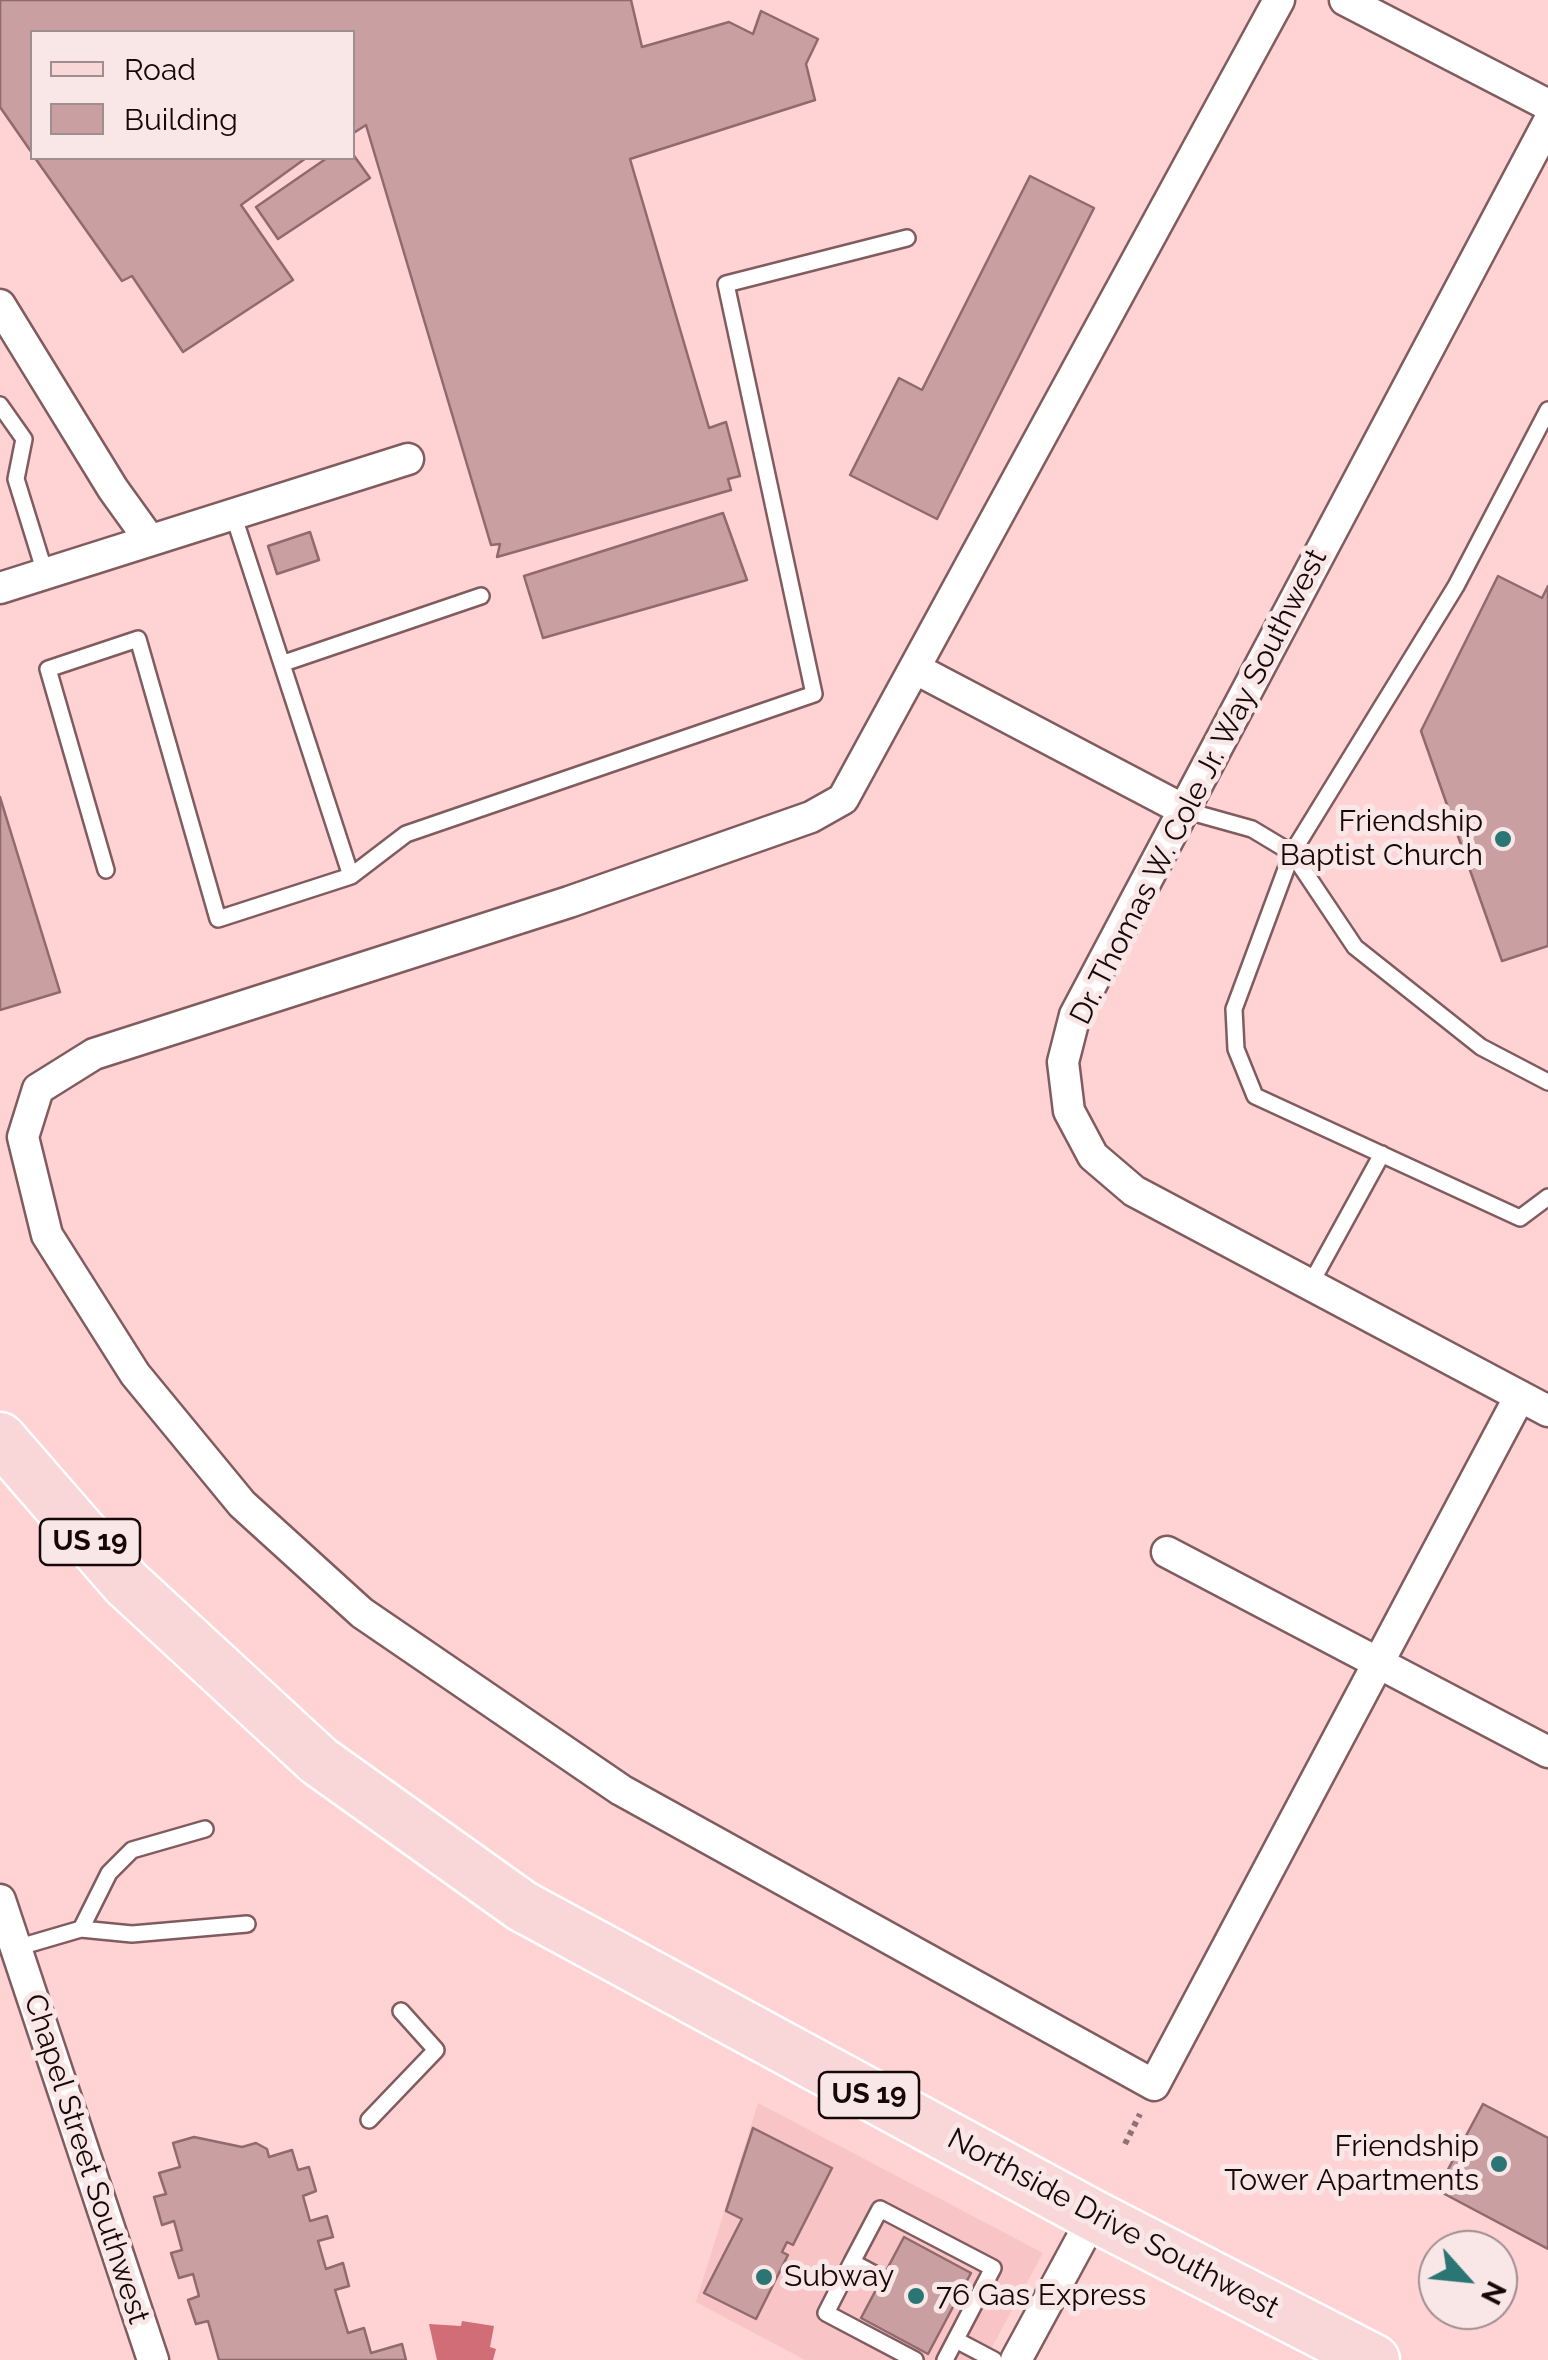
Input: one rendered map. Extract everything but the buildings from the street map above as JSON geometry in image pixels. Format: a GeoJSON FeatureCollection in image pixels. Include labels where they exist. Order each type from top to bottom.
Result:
{"type":"FeatureCollection","features":[{"type":"Feature","properties":{"kind":"main road","name":"Northside Drive Southwest"},"geometry":{"type":"LineString","coordinates":[[1,1443],[126,1583],[318,1761],[506,1895],[1094,2216],[1374,2360]]}},
{"type":"Feature","properties":{"kind":"street"},"geometry":{"type":"LineString","coordinates":[[1279,0],[843,799],[811,816],[568,902],[94,1054],[38,1089],[23,1138],[47,1235],[135,1374],[242,1504],[362,1613],[621,1790],[1154,2085],[1520,1396]]}},
{"type":"Feature","properties":{"kind":"street"},"geometry":{"type":"LineString","coordinates":[[1345,0],[1548,104]]}},
{"type":"Feature","properties":{"kind":"street","name":"Dr. Thomas W. Cole Jr. Way Southwest"},"geometry":{"type":"LineString","coordinates":[[1548,122],[1075,1015],[1063,1062],[1070,1111],[1093,1156],[1134,1191],[1548,1411]]}},
{"type":"Feature","properties":{"kind":"street"},"geometry":{"type":"LineString","coordinates":[[0,305],[112,489],[149,540]]}},
{"type":"Feature","properties":{"kind":"street"},"geometry":{"type":"LineString","coordinates":[[0,588],[408,459]]}},
{"type":"Feature","properties":{"kind":"street"},"geometry":{"type":"LineString","coordinates":[[916,669],[1184,810]]}},
{"type":"Feature","properties":{"kind":"street"},"geometry":{"type":"LineString","coordinates":[[1167,1552],[1548,1752]]}},
{"type":"Feature","properties":{"kind":"street","name":"Chapel Street Southwest"},"geometry":{"type":"LineString","coordinates":[[0,1900],[153,2360]]}},
{"type":"Feature","properties":{"kind":"street"},"geometry":{"type":"LineString","coordinates":[[1016,2360],[1094,2216]]}},
{"type":"Feature","properties":{"kind":"lane"},"geometry":{"type":"LineString","coordinates":[[106,870],[48,668],[138,639],[218,919],[351,876],[406,834],[814,694],[726,284],[907,238]]}},
{"type":"Feature","properties":{"kind":"lane"},"geometry":{"type":"LineString","coordinates":[[0,405],[24,439],[16,479],[46,576]]}},
{"type":"Feature","properties":{"kind":"lane"},"geometry":{"type":"LineString","coordinates":[[1548,410],[1456,586],[1292,853],[1234,1009],[1236,1049],[1255,1096],[1520,1218],[1548,1197]]}},
{"type":"Feature","properties":{"kind":"lane"},"geometry":{"type":"LineString","coordinates":[[233,514],[351,876]]}},
{"type":"Feature","properties":{"kind":"lane"},"geometry":{"type":"LineString","coordinates":[[284,664],[481,596]]}},
{"type":"Feature","properties":{"kind":"lane"},"geometry":{"type":"LineString","coordinates":[[1184,810],[1252,829],[1292,853],[1355,947],[1481,1047],[1548,1082]]}},
{"type":"Feature","properties":{"kind":"lane"},"geometry":{"type":"LineString","coordinates":[[1310,1284],[1382,1154]]}},
{"type":"Feature","properties":{"kind":"lane"},"geometry":{"type":"LineString","coordinates":[[80,1929],[109,1873],[132,1850],[205,1829]]}},
{"type":"Feature","properties":{"kind":"lane"},"geometry":{"type":"LineString","coordinates":[[16,1948],[80,1929],[132,1934],[247,1924]]}},
{"type":"Feature","properties":{"kind":"lane"},"geometry":{"type":"LineString","coordinates":[[370,2120],[436,2050],[400,2012]]}},
{"type":"Feature","properties":{"kind":"lane"},"geometry":{"type":"LineString","coordinates":[[914,2360],[826,2313],[880,2209],[994,2268],[946,2360]]}},
{"type":"Feature","properties":{"kind":"lane"},"geometry":{"type":"LineString","coordinates":[[852,2262],[882,2278]]}},
{"type":"Feature","properties":{"kind":"lane"},"geometry":{"type":"LineString","coordinates":[[950,2314],[966,2322]]}},
{"type":"Feature","properties":{"kind":"lane"},"geometry":{"type":"LineString","coordinates":[[956,2340],[994,2360]]}},
{"type":"Feature","properties":{"kind":"shaded area"},"geometry":{"type":"Polygon","coordinates":[[[758,2103],[1043,2253],[985,2360],[805,2360],[696,2302],[758,2103]]]}},
{"type":"Feature","properties":{"kind":"shaded area"},"geometry":{"type":"Polygon","coordinates":[[[462,2321],[494,2326],[490,2347],[496,2349],[493,2360],[437,2360],[429,2324],[461,2326],[462,2321]]]}},
{"type":"Feature","properties":{"kind":"place","name":"Friendship Baptist Church"},"geometry":{"type":"Point","coordinates":[1503,839]}},
{"type":"Feature","properties":{"kind":"place","name":"Friendship Tower Apartments"},"geometry":{"type":"Point","coordinates":[1499,2164]}},
{"type":"Feature","properties":{"kind":"place","name":"Subway"},"geometry":{"type":"Point","coordinates":[764,2277]}},
{"type":"Feature","properties":{"kind":"place","name":"76 Gas Express"},"geometry":{"type":"Point","coordinates":[916,2296]}}]}
